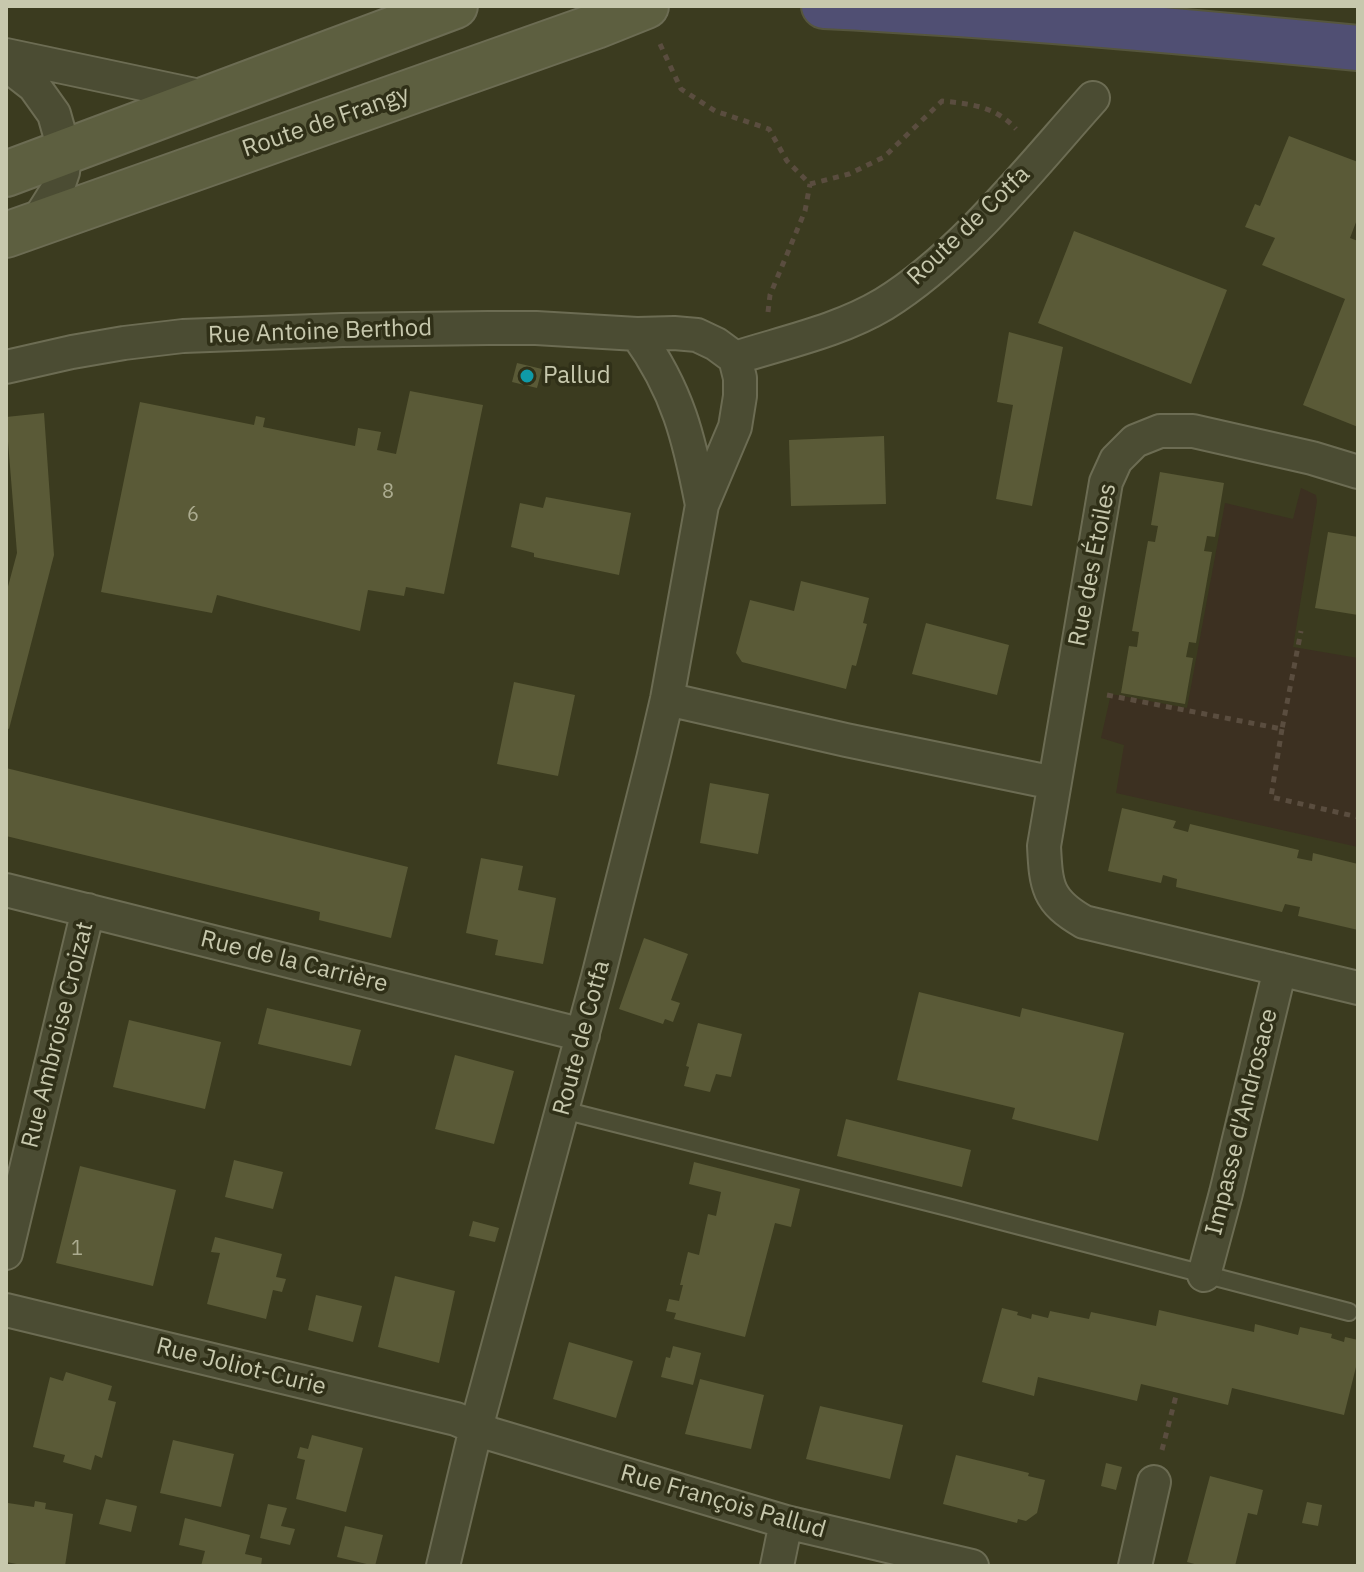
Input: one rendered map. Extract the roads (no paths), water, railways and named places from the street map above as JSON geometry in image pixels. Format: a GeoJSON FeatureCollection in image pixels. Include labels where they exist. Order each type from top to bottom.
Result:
{"type":"FeatureCollection","features":[{"type":"Feature","properties":{"kind":"highway"},"geometry":{"type":"LineString","coordinates":[[824,6],[1358,48]]}},
{"type":"Feature","properties":{"kind":"main road","name":"Route de Frangy"},"geometry":{"type":"LineString","coordinates":[[41,201],[209,98],[455,6]]}},
{"type":"Feature","properties":{"kind":"main road","name":"Route de Frangy"},"geometry":{"type":"LineString","coordinates":[[10,167],[41,201],[106,199],[596,26],[652,24]]}},
{"type":"Feature","properties":{"kind":"street"},"geometry":{"type":"LineString","coordinates":[[6,55],[209,98]]}},
{"type":"Feature","properties":{"kind":"street"},"geometry":{"type":"LineString","coordinates":[[6,64],[34,86],[54,114],[41,201]]}},
{"type":"Feature","properties":{"kind":"street","name":"Route de Cotfa"},"geometry":{"type":"LineString","coordinates":[[443,1566],[476,1428],[583,1035],[667,699],[702,505],[735,427],[740,378],[750,353],[837,327],[884,304],[927,273],[978,225],[1093,98]]}},
{"type":"Feature","properties":{"kind":"street","name":"Rue Antoine Berthod"},"geometry":{"type":"LineString","coordinates":[[6,367],[72,352],[183,336],[488,328],[637,334]]}},
{"type":"Feature","properties":{"kind":"street"},"geometry":{"type":"LineString","coordinates":[[637,334],[697,335],[716,344],[750,353]]}},
{"type":"Feature","properties":{"kind":"street","name":"Route de Cotfa"},"geometry":{"type":"LineString","coordinates":[[637,334],[655,360],[683,419],[702,505]]}},
{"type":"Feature","properties":{"kind":"street","name":"Rue des Étoiles"},"geometry":{"type":"LineString","coordinates":[[1358,472],[1312,458],[1193,431],[1160,431],[1135,441],[1116,460],[1106,482],[1044,846],[1045,870],[1051,892],[1064,911],[1084,922],[1358,988]]}},
{"type":"Feature","properties":{"kind":"street"},"geometry":{"type":"LineString","coordinates":[[667,699],[1054,783]]}},
{"type":"Feature","properties":{"kind":"street","name":"Rue de la Carrière"},"geometry":{"type":"LineString","coordinates":[[6,890],[583,1035]]}},
{"type":"Feature","properties":{"kind":"street","name":"Rue Ambroise Croizat"},"geometry":{"type":"LineString","coordinates":[[6,1253],[88,910]]}},
{"type":"Feature","properties":{"kind":"street","name":"Impasse d'Androsace"},"geometry":{"type":"LineString","coordinates":[[1204,1275],[1280,969]]}},
{"type":"Feature","properties":{"kind":"street","name":"Rue Joliot-Curie"},"geometry":{"type":"LineString","coordinates":[[6,1310],[456,1419],[476,1428]]}},
{"type":"Feature","properties":{"kind":"street","name":"Rue François Pallud"},"geometry":{"type":"LineString","coordinates":[[476,1428],[786,1522],[972,1566]]}},
{"type":"Feature","properties":{"kind":"street"},"geometry":{"type":"LineString","coordinates":[[1135,1566],[1154,1482]]}},
{"type":"Feature","properties":{"kind":"street"},"geometry":{"type":"LineString","coordinates":[[777,1566],[786,1522]]}},
{"type":"Feature","properties":{"kind":"lane"},"geometry":{"type":"LineString","coordinates":[[563,1110],[1349,1312]]}},
{"type":"Feature","properties":{"kind":"place","name":"Pallud"},"geometry":{"type":"Point","coordinates":[527,376]}}]}
